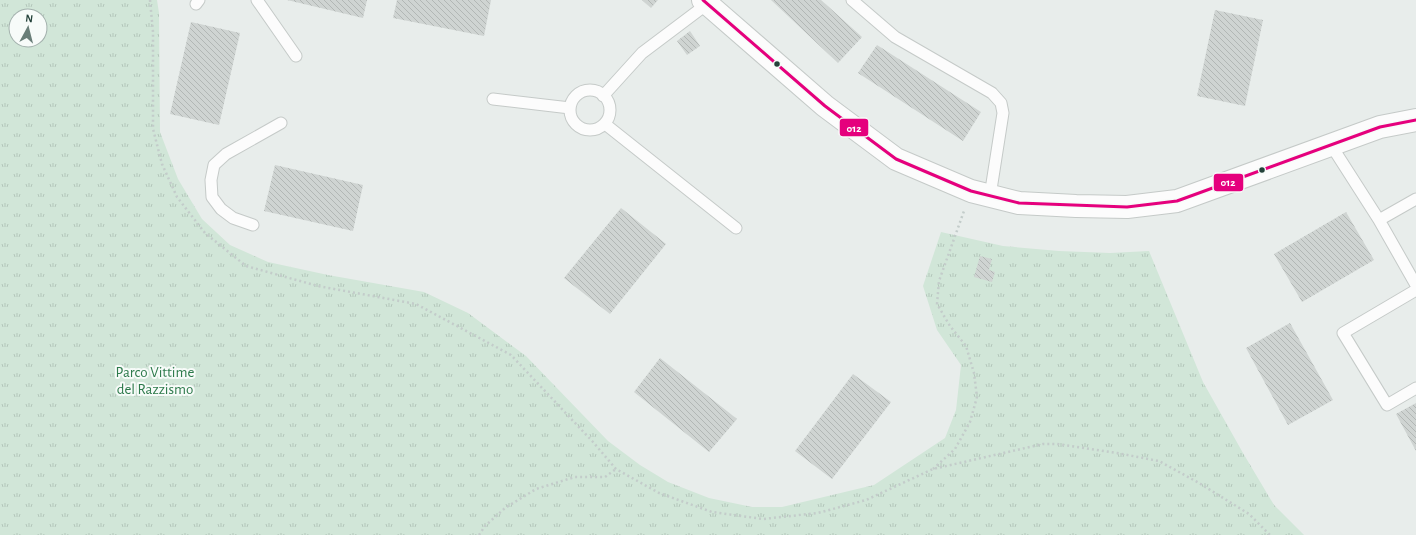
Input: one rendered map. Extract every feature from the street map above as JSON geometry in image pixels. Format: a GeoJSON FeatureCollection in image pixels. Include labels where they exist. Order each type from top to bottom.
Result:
{"type":"FeatureCollection","features":[{"type":"Feature","properties":{"kind":"street"},"geometry":{"type":"LineString","coordinates":[[705,2],[825,106],[896,159],[981,193],[1019,203],[1127,207],[1177,201],[1380,127],[1416,120]]}},
{"type":"Feature","properties":{"kind":"lane"},"geometry":{"type":"LineString","coordinates":[[257,0],[296,56]]}},
{"type":"Feature","properties":{"kind":"lane"},"geometry":{"type":"LineString","coordinates":[[852,0],[895,37],[992,92],[1001,104],[1003,113],[981,193]]}},
{"type":"Feature","properties":{"kind":"lane"},"geometry":{"type":"LineString","coordinates":[[603,96],[642,53],[705,2]]}},
{"type":"Feature","properties":{"kind":"lane"},"geometry":{"type":"LineString","coordinates":[[595,91],[603,96],[609,105],[610,112],[605,124],[592,130],[579,128],[571,117],[570,108],[572,100],[582,92],[595,91]]}},
{"type":"Feature","properties":{"kind":"lane"},"geometry":{"type":"LineString","coordinates":[[493,99],[570,108]]}},
{"type":"Feature","properties":{"kind":"lane"},"geometry":{"type":"LineString","coordinates":[[253,225],[233,218],[221,209],[212,197],[211,180],[214,165],[226,154],[281,123]]}},
{"type":"Feature","properties":{"kind":"lane"},"geometry":{"type":"LineString","coordinates":[[605,124],[736,228]]}},
{"type":"Feature","properties":{"kind":"lane"},"geometry":{"type":"LineString","coordinates":[[1331,145],[1379,220],[1416,285]]}},
{"type":"Feature","properties":{"kind":"lane"},"geometry":{"type":"LineString","coordinates":[[1379,220],[1416,199]]}},
{"type":"Feature","properties":{"kind":"lane"},"geometry":{"type":"LineString","coordinates":[[1416,290],[1343,333],[1387,406],[1416,388]]}},
{"type":"Feature","properties":{"kind":"path"},"geometry":{"type":"LineString","coordinates":[[150,0],[153,32],[153,129],[162,164],[177,197],[205,233],[246,266],[318,286],[416,304],[511,355],[593,442],[616,469],[659,493],[712,512],[763,519],[818,513],[866,500],[933,469],[1044,444],[1058,444],[1159,461],[1200,483],[1249,514],[1270,535]]}},
{"type":"Feature","properties":{"kind":"path"},"geometry":{"type":"LineString","coordinates":[[933,469],[955,449],[970,422],[977,397],[974,373],[966,346],[950,326],[937,304],[938,281],[981,193]]}},
{"type":"Feature","properties":{"kind":"path"},"geometry":{"type":"LineString","coordinates":[[479,535],[485,526],[505,508],[536,489],[575,477],[605,477],[616,469]]}},
{"type":"Feature","properties":{"kind":"green space","name":"Parco Vittime del Razzismo"},"geometry":{"type":"Polygon","coordinates":[[[0,0],[157,0],[159,13],[160,132],[178,179],[202,219],[230,245],[268,262],[328,275],[424,292],[468,313],[526,356],[608,441],[640,465],[668,482],[709,498],[752,507],[782,507],[874,485],[945,438],[956,410],[961,365],[937,330],[923,286],[941,232],[1003,246],[1059,251],[1110,253],[1149,251],[1203,382],[1274,505],[1304,535],[0,535],[0,0]]]}},
{"type":"Feature","properties":{"kind":"building"},"geometry":{"type":"Polygon","coordinates":[[[287,0],[367,0],[363,18],[287,0]]]}},
{"type":"Feature","properties":{"kind":"building"},"geometry":{"type":"Polygon","coordinates":[[[397,0],[491,0],[484,36],[393,18],[397,0]]]}},
{"type":"Feature","properties":{"kind":"building"},"geometry":{"type":"Polygon","coordinates":[[[642,0],[658,0],[651,8],[642,0]]]}},
{"type":"Feature","properties":{"kind":"building"},"geometry":{"type":"Polygon","coordinates":[[[771,0],[821,0],[862,37],[838,63],[771,0]]]}},
{"type":"Feature","properties":{"kind":"building"},"geometry":{"type":"Polygon","coordinates":[[[1215,10],[1263,20],[1245,106],[1197,96],[1215,10]]]}},
{"type":"Feature","properties":{"kind":"building"},"geometry":{"type":"Polygon","coordinates":[[[191,22],[240,33],[219,125],[170,114],[191,22]]]}},
{"type":"Feature","properties":{"kind":"building"},"geometry":{"type":"Polygon","coordinates":[[[690,31],[700,46],[687,55],[677,41],[690,31]]]}},
{"type":"Feature","properties":{"kind":"building"},"geometry":{"type":"Polygon","coordinates":[[[877,45],[981,112],[963,141],[858,73],[877,45]]]}},
{"type":"Feature","properties":{"kind":"building"},"geometry":{"type":"Polygon","coordinates":[[[275,165],[363,185],[353,231],[264,211],[275,165]]]}},
{"type":"Feature","properties":{"kind":"building"},"geometry":{"type":"Polygon","coordinates":[[[621,208],[666,244],[610,314],[564,278],[621,208]]]}},
{"type":"Feature","properties":{"kind":"building"},"geometry":{"type":"Polygon","coordinates":[[[1346,212],[1374,260],[1302,302],[1274,254],[1346,212]]]}},
{"type":"Feature","properties":{"kind":"building"},"geometry":{"type":"Polygon","coordinates":[[[980,256],[992,259],[989,270],[995,272],[992,282],[974,277],[980,256]]]}},
{"type":"Feature","properties":{"kind":"building"},"geometry":{"type":"Polygon","coordinates":[[[1290,323],[1333,400],[1288,425],[1246,348],[1290,323]]]}},
{"type":"Feature","properties":{"kind":"building"},"geometry":{"type":"Polygon","coordinates":[[[660,358],[737,419],[709,452],[634,392],[660,358]]]}},
{"type":"Feature","properties":{"kind":"building"},"geometry":{"type":"Polygon","coordinates":[[[853,374],[891,402],[832,479],[795,451],[853,374]]]}},
{"type":"Feature","properties":{"kind":"building"},"geometry":{"type":"Polygon","coordinates":[[[1416,403],[1416,451],[1396,414],[1416,403]]]}},
{"type":"Feature","properties":{"kind":"transit line","name":"012"},"geometry":{"type":"LineString","coordinates":[[703,0],[825,106],[896,159],[971,191],[1019,203],[1127,207],[1177,201],[1380,127],[1416,120]]}}]}
